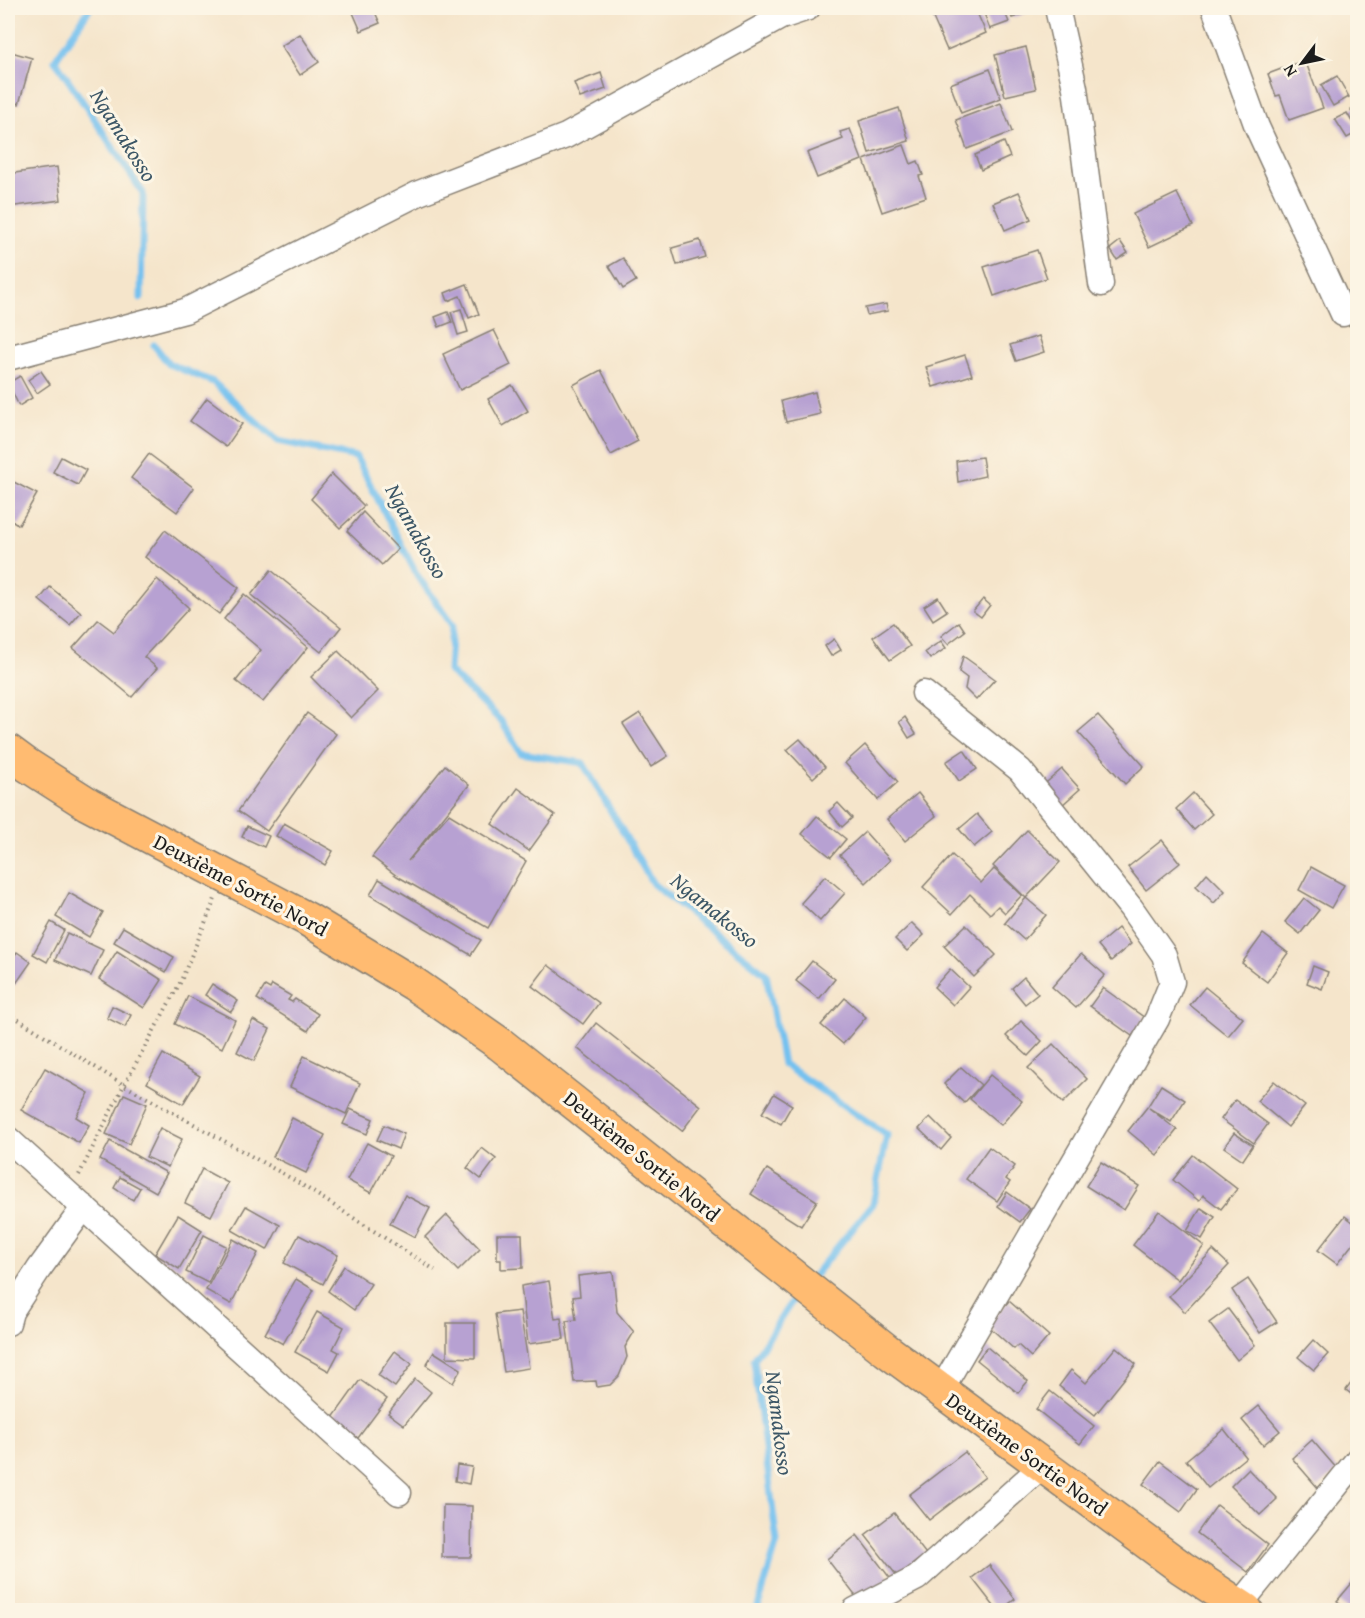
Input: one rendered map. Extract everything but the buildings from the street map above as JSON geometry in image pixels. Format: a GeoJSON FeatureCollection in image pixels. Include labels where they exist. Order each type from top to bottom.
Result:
{"type":"FeatureCollection","features":[{"type":"Feature","properties":{"kind":"main road","name":"Deuxième Sortie Nord"},"geometry":{"type":"LineString","coordinates":[[8,751],[88,804],[307,919],[414,984],[500,1044],[822,1299],[941,1390],[1182,1568],[1242,1608]]}},
{"type":"Feature","properties":{"kind":"street"},"geometry":{"type":"LineString","coordinates":[[8,358],[185,311],[419,193],[566,136],[772,12],[808,8]]}},
{"type":"Feature","properties":{"kind":"street"},"geometry":{"type":"LineString","coordinates":[[1057,8],[1076,88],[1101,284]]}},
{"type":"Feature","properties":{"kind":"street"},"geometry":{"type":"LineString","coordinates":[[1214,8],[1257,128],[1343,314]]}},
{"type":"Feature","properties":{"kind":"street"},"geometry":{"type":"LineString","coordinates":[[924,693],[1020,770],[1131,908],[1164,956],[1172,982],[1157,1019],[941,1390]]}},
{"type":"Feature","properties":{"kind":"street"},"geometry":{"type":"LineString","coordinates":[[8,1139],[399,1493]]}},
{"type":"Feature","properties":{"kind":"street"},"geometry":{"type":"LineString","coordinates":[[8,1323],[12,1312],[45,1261],[77,1201]]}},
{"type":"Feature","properties":{"kind":"street"},"geometry":{"type":"LineString","coordinates":[[1242,1608],[1358,1459]]}},
{"type":"Feature","properties":{"kind":"street"},"geometry":{"type":"LineString","coordinates":[[855,1611],[916,1578],[1042,1466]]}},
{"type":"Feature","properties":{"kind":"path"},"geometry":{"type":"LineString","coordinates":[[77,1201],[124,1085],[180,983],[225,876]]}},
{"type":"Feature","properties":{"kind":"path"},"geometry":{"type":"LineString","coordinates":[[8,1013],[124,1085],[294,1180],[435,1270]]}},
{"type":"Feature","properties":{"kind":"waterway","name":"Ngamakosso"},"geometry":{"type":"LineString","coordinates":[[90,8],[55,60],[143,193],[141,298]]}},
{"type":"Feature","properties":{"kind":"waterway","name":"Ngamakosso"},"geometry":{"type":"LineString","coordinates":[[154,345],[169,364],[213,382],[278,441],[356,457],[417,575],[452,625],[449,671],[501,721],[521,753],[583,763],[653,884],[766,974],[783,1064],[887,1135],[873,1204],[811,1279]]}},
{"type":"Feature","properties":{"kind":"waterway","name":"Ngamakosso"},"geometry":{"type":"LineString","coordinates":[[757,1610],[777,1543],[754,1360],[800,1292]]}}]}
